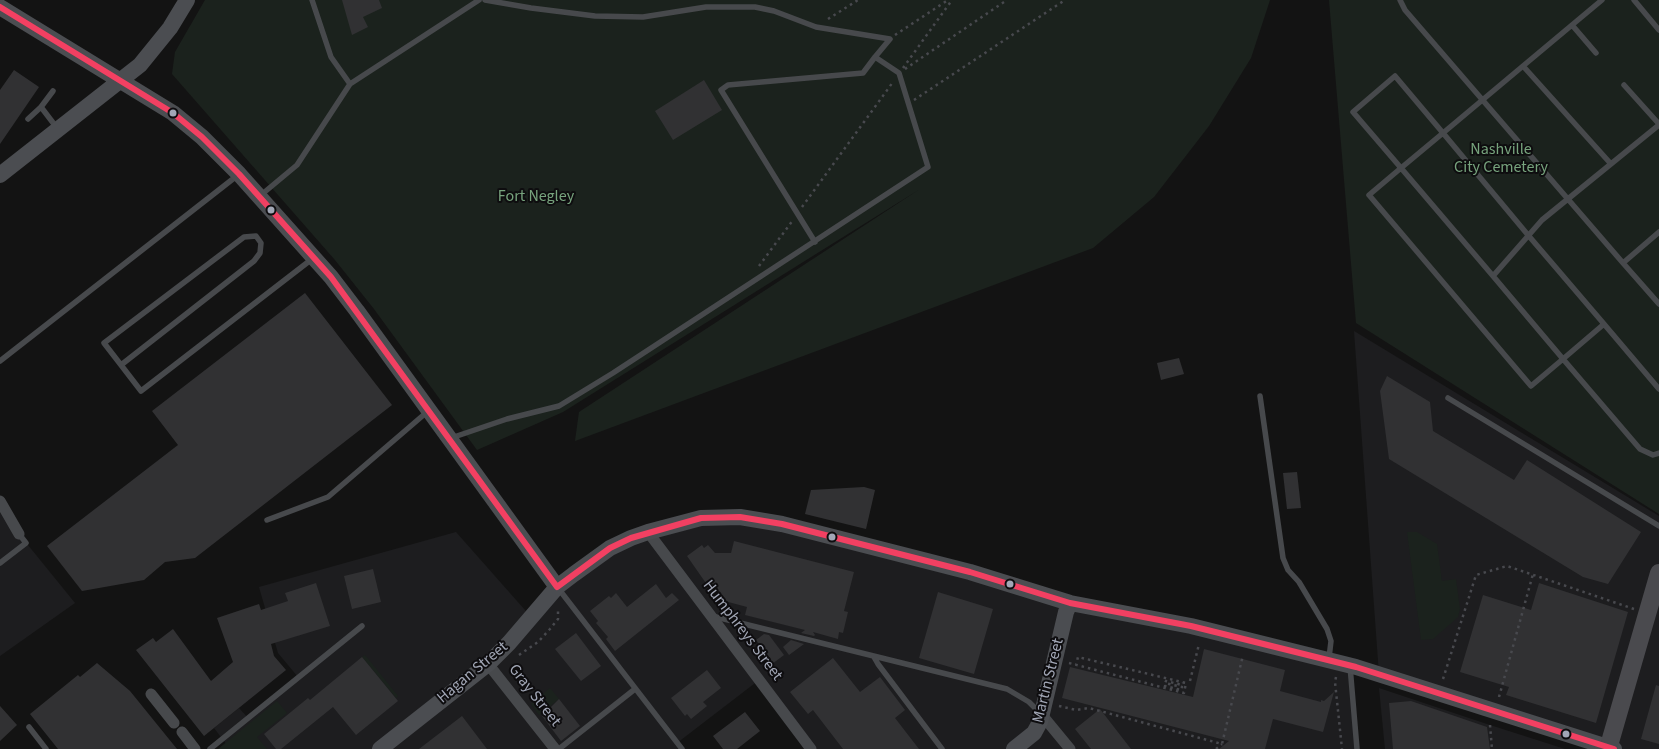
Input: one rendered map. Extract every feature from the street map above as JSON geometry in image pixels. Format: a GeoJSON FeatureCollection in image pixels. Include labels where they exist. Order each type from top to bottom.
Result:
{"type":"FeatureCollection","features":[{"type":"Feature","properties":{"kind":"main road"},"geometry":{"type":"LineString","coordinates":[[1610,748],[1659,573]]}},
{"type":"Feature","properties":{"kind":"street"},"geometry":{"type":"LineString","coordinates":[[0,176],[140,65],[170,28],[187,0]]}},
{"type":"Feature","properties":{"kind":"street"},"geometry":{"type":"LineString","coordinates":[[0,7],[173,113],[202,137],[239,174],[314,258],[357,311],[562,594]]}},
{"type":"Feature","properties":{"kind":"street"},"geometry":{"type":"LineString","coordinates":[[0,501],[19,534]]}},
{"type":"Feature","properties":{"kind":"street","name":"Hagan Street"},"geometry":{"type":"LineString","coordinates":[[380,749],[488,664],[515,636],[562,594],[574,574],[610,548],[648,532],[701,518],[740,517],[782,524],[970,572],[1070,603],[1191,626],[1350,665],[1610,748]]}},
{"type":"Feature","properties":{"kind":"street","name":"Humphreys Street"},"geometry":{"type":"LineString","coordinates":[[648,532],[811,749]]}},
{"type":"Feature","properties":{"kind":"street","name":"Martin Street"},"geometry":{"type":"LineString","coordinates":[[1014,749],[1034,733],[1040,722],[1066,612],[1070,603]]}},
{"type":"Feature","properties":{"kind":"street","name":"Gray Street"},"geometry":{"type":"LineString","coordinates":[[488,664],[555,749]]}},
{"type":"Feature","properties":{"kind":"street"},"geometry":{"type":"LineString","coordinates":[[151,694],[195,749]]}},
{"type":"Feature","properties":{"kind":"street"},"geometry":{"type":"LineString","coordinates":[[1042,715],[1070,749]]}},
{"type":"Feature","properties":{"kind":"lane"},"geometry":{"type":"LineString","coordinates":[[312,0],[331,57],[350,84]]}},
{"type":"Feature","properties":{"kind":"lane"},"geometry":{"type":"LineString","coordinates":[[259,196],[297,165],[350,84],[479,0]]}},
{"type":"Feature","properties":{"kind":"lane"},"geometry":{"type":"LineString","coordinates":[[485,0],[596,16],[643,17],[706,7],[755,7],[774,11],[816,27],[890,39]]}},
{"type":"Feature","properties":{"kind":"lane"},"geometry":{"type":"LineString","coordinates":[[1400,0],[1405,10],[1659,304]]}},
{"type":"Feature","properties":{"kind":"lane"},"geometry":{"type":"LineString","coordinates":[[1602,0],[1369,196],[1532,386],[1604,324]]}},
{"type":"Feature","properties":{"kind":"lane"},"geometry":{"type":"LineString","coordinates":[[1634,0],[1659,29]]}},
{"type":"Feature","properties":{"kind":"lane"},"geometry":{"type":"LineString","coordinates":[[1572,25],[1596,53]]}},
{"type":"Feature","properties":{"kind":"lane"},"geometry":{"type":"LineString","coordinates":[[815,242],[721,90],[728,85],[863,73],[890,39]]}},
{"type":"Feature","properties":{"kind":"lane"},"geometry":{"type":"LineString","coordinates":[[452,443],[507,419],[559,406],[613,373],[928,168],[899,73],[875,57]]}},
{"type":"Feature","properties":{"kind":"lane"},"geometry":{"type":"LineString","coordinates":[[1523,66],[1611,164]]}},
{"type":"Feature","properties":{"kind":"lane"},"geometry":{"type":"LineString","coordinates":[[1659,388],[1395,76],[1353,112],[1640,449],[1653,455],[1659,453]]}},
{"type":"Feature","properties":{"kind":"lane"},"geometry":{"type":"LineString","coordinates":[[1493,276],[1542,220],[1659,124],[1624,85]]}},
{"type":"Feature","properties":{"kind":"lane"},"geometry":{"type":"LineString","coordinates":[[28,119],[41,107],[53,91]]}},
{"type":"Feature","properties":{"kind":"lane"},"geometry":{"type":"LineString","coordinates":[[41,107],[59,130]]}},
{"type":"Feature","properties":{"kind":"lane"},"geometry":{"type":"LineString","coordinates":[[0,361],[239,174]]}},
{"type":"Feature","properties":{"kind":"lane"},"geometry":{"type":"LineString","coordinates":[[1623,263],[1659,232]]}},
{"type":"Feature","properties":{"kind":"lane"},"geometry":{"type":"LineString","coordinates":[[121,365],[254,260],[260,253],[261,243],[256,236],[244,237],[104,343],[141,391],[314,258]]}},
{"type":"Feature","properties":{"kind":"lane"},"geometry":{"type":"LineString","coordinates":[[1260,396],[1283,558],[1288,570],[1299,582],[1328,628],[1331,641],[1328,660]]}},
{"type":"Feature","properties":{"kind":"lane"},"geometry":{"type":"LineString","coordinates":[[1448,398],[1659,526]]}},
{"type":"Feature","properties":{"kind":"lane"},"geometry":{"type":"LineString","coordinates":[[267,520],[328,498],[429,410]]}},
{"type":"Feature","properties":{"kind":"lane"},"geometry":{"type":"LineString","coordinates":[[0,564],[26,543],[19,534]]}},
{"type":"Feature","properties":{"kind":"lane"},"geometry":{"type":"LineString","coordinates":[[562,594],[682,749]]}},
{"type":"Feature","properties":{"kind":"lane"},"geometry":{"type":"LineString","coordinates":[[710,616],[1008,689],[1029,702],[1042,715]]}},
{"type":"Feature","properties":{"kind":"lane"},"geometry":{"type":"LineString","coordinates":[[210,749],[362,626]]}},
{"type":"Feature","properties":{"kind":"lane"},"geometry":{"type":"LineString","coordinates":[[874,657],[942,749]]}},
{"type":"Feature","properties":{"kind":"lane"},"geometry":{"type":"LineString","coordinates":[[1350,665],[1357,749]]}},
{"type":"Feature","properties":{"kind":"lane"},"geometry":{"type":"LineString","coordinates":[[559,749],[635,689]]}},
{"type":"Feature","properties":{"kind":"lane"},"geometry":{"type":"LineString","coordinates":[[28,728],[46,749]]}},
{"type":"Feature","properties":{"kind":"path"},"geometry":{"type":"LineString","coordinates":[[816,27],[858,0]]}},
{"type":"Feature","properties":{"kind":"path"},"geometry":{"type":"LineString","coordinates":[[890,39],[948,0]]}},
{"type":"Feature","properties":{"kind":"path"},"geometry":{"type":"LineString","coordinates":[[759,266],[952,0]]}},
{"type":"Feature","properties":{"kind":"path"},"geometry":{"type":"LineString","coordinates":[[899,73],[1007,0]]}},
{"type":"Feature","properties":{"kind":"path"},"geometry":{"type":"LineString","coordinates":[[909,104],[1066,0]]}},
{"type":"Feature","properties":{"kind":"path"},"geometry":{"type":"LineString","coordinates":[[1443,679],[1476,576],[1507,566],[1635,609]]}},
{"type":"Feature","properties":{"kind":"path"},"geometry":{"type":"LineString","coordinates":[[1498,697],[1533,574]]}},
{"type":"Feature","properties":{"kind":"path"},"geometry":{"type":"LineString","coordinates":[[516,657],[545,635],[558,619],[562,594]]}},
{"type":"Feature","properties":{"kind":"path"},"geometry":{"type":"LineString","coordinates":[[1190,681],[1199,644]]}},
{"type":"Feature","properties":{"kind":"path"},"geometry":{"type":"LineString","coordinates":[[1216,749],[1222,744],[1243,655]]}},
{"type":"Feature","properties":{"kind":"path"},"geometry":{"type":"LineString","coordinates":[[1070,663],[1076,665],[1184,693],[1186,683],[1183,682],[1078,657],[1076,665]]}},
{"type":"Feature","properties":{"kind":"path"},"geometry":{"type":"LineString","coordinates":[[1336,677],[1342,749]]}},
{"type":"Feature","properties":{"kind":"path"},"geometry":{"type":"LineString","coordinates":[[1164,688],[1165,686],[1181,690],[1182,687],[1165,683],[1166,680],[1182,685],[1183,682]]}},
{"type":"Feature","properties":{"kind":"path"},"geometry":{"type":"LineString","coordinates":[[1057,706],[1076,710],[1088,708],[1222,744]]}},
{"type":"Feature","properties":{"kind":"path"},"geometry":{"type":"LineString","coordinates":[[1490,725],[1492,749]]}},
{"type":"Feature","properties":{"kind":"shaded area"},"geometry":{"type":"Polygon","coordinates":[[[1354,331],[1659,516],[1659,749],[1614,749],[1379,674],[1354,331]]]}},
{"type":"Feature","properties":{"kind":"shaded area"},"geometry":{"type":"Polygon","coordinates":[[[0,501],[19,534],[75,603],[0,656],[0,501]]]}},
{"type":"Feature","properties":{"kind":"shaded area"},"geometry":{"type":"Polygon","coordinates":[[[740,517],[1349,665],[1357,749],[812,749],[759,680],[677,743],[682,749],[230,749],[214,728],[239,708],[248,718],[298,677],[278,653],[259,587],[456,532],[532,618],[610,548],[740,517]]]}},
{"type":"Feature","properties":{"kind":"shaded area"},"geometry":{"type":"Polygon","coordinates":[[[1379,688],[1490,725],[1565,749],[1385,749],[1379,688]]]}},
{"type":"Feature","properties":{"kind":"green space","name":"Fort Negley"},"geometry":{"type":"Polygon","coordinates":[[[205,0],[1270,0],[1251,58],[1209,126],[1154,197],[1093,248],[575,441],[579,412],[920,189],[563,412],[477,450],[374,309],[335,260],[172,74],[175,52],[205,0]]]}},
{"type":"Feature","properties":{"kind":"green space","name":"Nashville City Cemetery"},"geometry":{"type":"Polygon","coordinates":[[[1329,0],[1659,0],[1659,514],[1356,323],[1329,0]]]}},
{"type":"Feature","properties":{"kind":"green space"},"geometry":{"type":"Polygon","coordinates":[[[1407,532],[1417,532],[1437,544],[1442,581],[1456,579],[1460,609],[1458,617],[1433,639],[1421,640],[1407,532]]]}},
{"type":"Feature","properties":{"kind":"green space"},"geometry":{"type":"Polygon","coordinates":[[[365,655],[398,696],[396,698],[362,657],[365,655]]]}},
{"type":"Feature","properties":{"kind":"green space"},"geometry":{"type":"Polygon","coordinates":[[[550,688],[559,699],[539,715],[531,704],[550,688]]]}},
{"type":"Feature","properties":{"kind":"green space"},"geometry":{"type":"Polygon","coordinates":[[[277,701],[287,713],[257,737],[267,749],[218,749],[277,701]]]}},
{"type":"Feature","properties":{"kind":"building"},"geometry":{"type":"Polygon","coordinates":[[[342,0],[379,0],[382,8],[363,17],[368,27],[352,35],[342,0]]]}},
{"type":"Feature","properties":{"kind":"building"},"geometry":{"type":"Polygon","coordinates":[[[14,70],[39,87],[0,144],[0,90],[14,70]]]}},
{"type":"Feature","properties":{"kind":"building"},"geometry":{"type":"Polygon","coordinates":[[[704,80],[722,110],[673,140],[655,111],[704,80]]]}},
{"type":"Feature","properties":{"kind":"building"},"geometry":{"type":"Polygon","coordinates":[[[305,293],[392,405],[195,558],[165,562],[144,580],[82,591],[47,546],[178,445],[152,411],[305,293]]]}},
{"type":"Feature","properties":{"kind":"building"},"geometry":{"type":"Polygon","coordinates":[[[1179,358],[1184,374],[1161,380],[1157,363],[1179,358]]]}},
{"type":"Feature","properties":{"kind":"building"},"geometry":{"type":"Polygon","coordinates":[[[1387,376],[1430,402],[1433,431],[1514,480],[1527,460],[1641,532],[1608,584],[1583,577],[1389,459],[1380,391],[1387,376]]]}},
{"type":"Feature","properties":{"kind":"building"},"geometry":{"type":"Polygon","coordinates":[[[1297,472],[1301,508],[1287,509],[1283,473],[1297,472]]]}},
{"type":"Feature","properties":{"kind":"building"},"geometry":{"type":"Polygon","coordinates":[[[864,487],[875,490],[866,529],[805,514],[811,490],[864,487]]]}},
{"type":"Feature","properties":{"kind":"building"},"geometry":{"type":"Polygon","coordinates":[[[734,541],[854,572],[844,611],[848,612],[843,633],[839,632],[838,639],[813,632],[814,636],[801,633],[805,630],[745,615],[747,607],[717,599],[687,556],[702,545],[704,548],[708,545],[715,553],[731,553],[734,541]]]}},
{"type":"Feature","properties":{"kind":"building"},"geometry":{"type":"Polygon","coordinates":[[[373,569],[381,602],[352,609],[344,576],[373,569]]]}},
{"type":"Feature","properties":{"kind":"building"},"geometry":{"type":"Polygon","coordinates":[[[316,583],[330,626],[271,644],[274,656],[286,670],[204,736],[136,650],[153,638],[156,642],[173,629],[211,681],[233,662],[217,618],[259,604],[261,610],[288,601],[285,593],[316,583]]]}},
{"type":"Feature","properties":{"kind":"building"},"geometry":{"type":"Polygon","coordinates":[[[1539,583],[1628,612],[1596,723],[1506,695],[1509,687],[1460,672],[1483,595],[1531,610],[1539,583]]]}},
{"type":"Feature","properties":{"kind":"building"},"geometry":{"type":"Polygon","coordinates":[[[656,584],[666,598],[672,593],[679,600],[615,651],[590,611],[609,596],[611,598],[616,593],[627,607],[656,584]]]}},
{"type":"Feature","properties":{"kind":"building"},"geometry":{"type":"Polygon","coordinates":[[[938,592],[993,609],[974,674],[919,658],[938,592]]]}},
{"type":"Feature","properties":{"kind":"building"},"geometry":{"type":"Polygon","coordinates":[[[576,633],[601,666],[581,681],[555,649],[576,633]]]}},
{"type":"Feature","properties":{"kind":"building"},"geometry":{"type":"Polygon","coordinates":[[[764,634],[769,635],[784,655],[772,664],[756,640],[764,634]]]}},
{"type":"Feature","properties":{"kind":"building"},"geometry":{"type":"Polygon","coordinates":[[[791,640],[804,644],[789,655],[783,647],[791,640]]]}},
{"type":"Feature","properties":{"kind":"building"},"geometry":{"type":"Polygon","coordinates":[[[1204,649],[1285,670],[1280,691],[1321,702],[1321,700],[1324,701],[1334,692],[1323,732],[1273,719],[1265,749],[1219,749],[1229,741],[1062,698],[1070,667],[1193,697],[1204,649]]]}},
{"type":"Feature","properties":{"kind":"building"},"geometry":{"type":"Polygon","coordinates":[[[362,657],[398,701],[356,735],[333,707],[281,749],[276,749],[264,734],[308,698],[310,700],[362,657]]]}},
{"type":"Feature","properties":{"kind":"building"},"geometry":{"type":"Polygon","coordinates":[[[833,658],[860,692],[880,677],[905,710],[895,718],[919,749],[843,749],[813,710],[808,714],[790,692],[833,658]]]}},
{"type":"Feature","properties":{"kind":"building"},"geometry":{"type":"Polygon","coordinates":[[[97,663],[130,691],[177,749],[58,749],[30,714],[78,675],[80,677],[97,663]]]}},
{"type":"Feature","properties":{"kind":"building"},"geometry":{"type":"Polygon","coordinates":[[[707,670],[721,688],[703,702],[707,706],[691,719],[687,714],[685,716],[671,698],[707,670]]]}},
{"type":"Feature","properties":{"kind":"building"},"geometry":{"type":"Polygon","coordinates":[[[1656,685],[1659,686],[1659,744],[1641,739],[1656,685]]]}},
{"type":"Feature","properties":{"kind":"building"},"geometry":{"type":"Polygon","coordinates":[[[559,699],[580,726],[561,741],[542,716],[559,699]]]}},
{"type":"Feature","properties":{"kind":"building"},"geometry":{"type":"Polygon","coordinates":[[[1411,701],[1487,727],[1490,749],[1393,749],[1389,703],[1411,701]]]}},
{"type":"Feature","properties":{"kind":"building"},"geometry":{"type":"Polygon","coordinates":[[[0,706],[17,725],[0,741],[0,706]]]}},
{"type":"Feature","properties":{"kind":"building"},"geometry":{"type":"Polygon","coordinates":[[[1100,709],[1131,749],[1091,749],[1075,729],[1100,709]]]}},
{"type":"Feature","properties":{"kind":"building"},"geometry":{"type":"Polygon","coordinates":[[[745,712],[760,731],[737,749],[723,749],[713,736],[745,712]]]}},
{"type":"Feature","properties":{"kind":"building"},"geometry":{"type":"Polygon","coordinates":[[[462,716],[487,749],[419,749],[462,716]]]}},
{"type":"Feature","properties":{"kind":"transit line"},"geometry":{"type":"LineString","coordinates":[[0,7],[173,113],[202,137],[239,174],[331,277],[557,587],[610,548],[631,538],[701,518],[740,517],[782,524],[970,572],[1070,603],[1191,626],[1356,667],[1614,749]]}}]}
